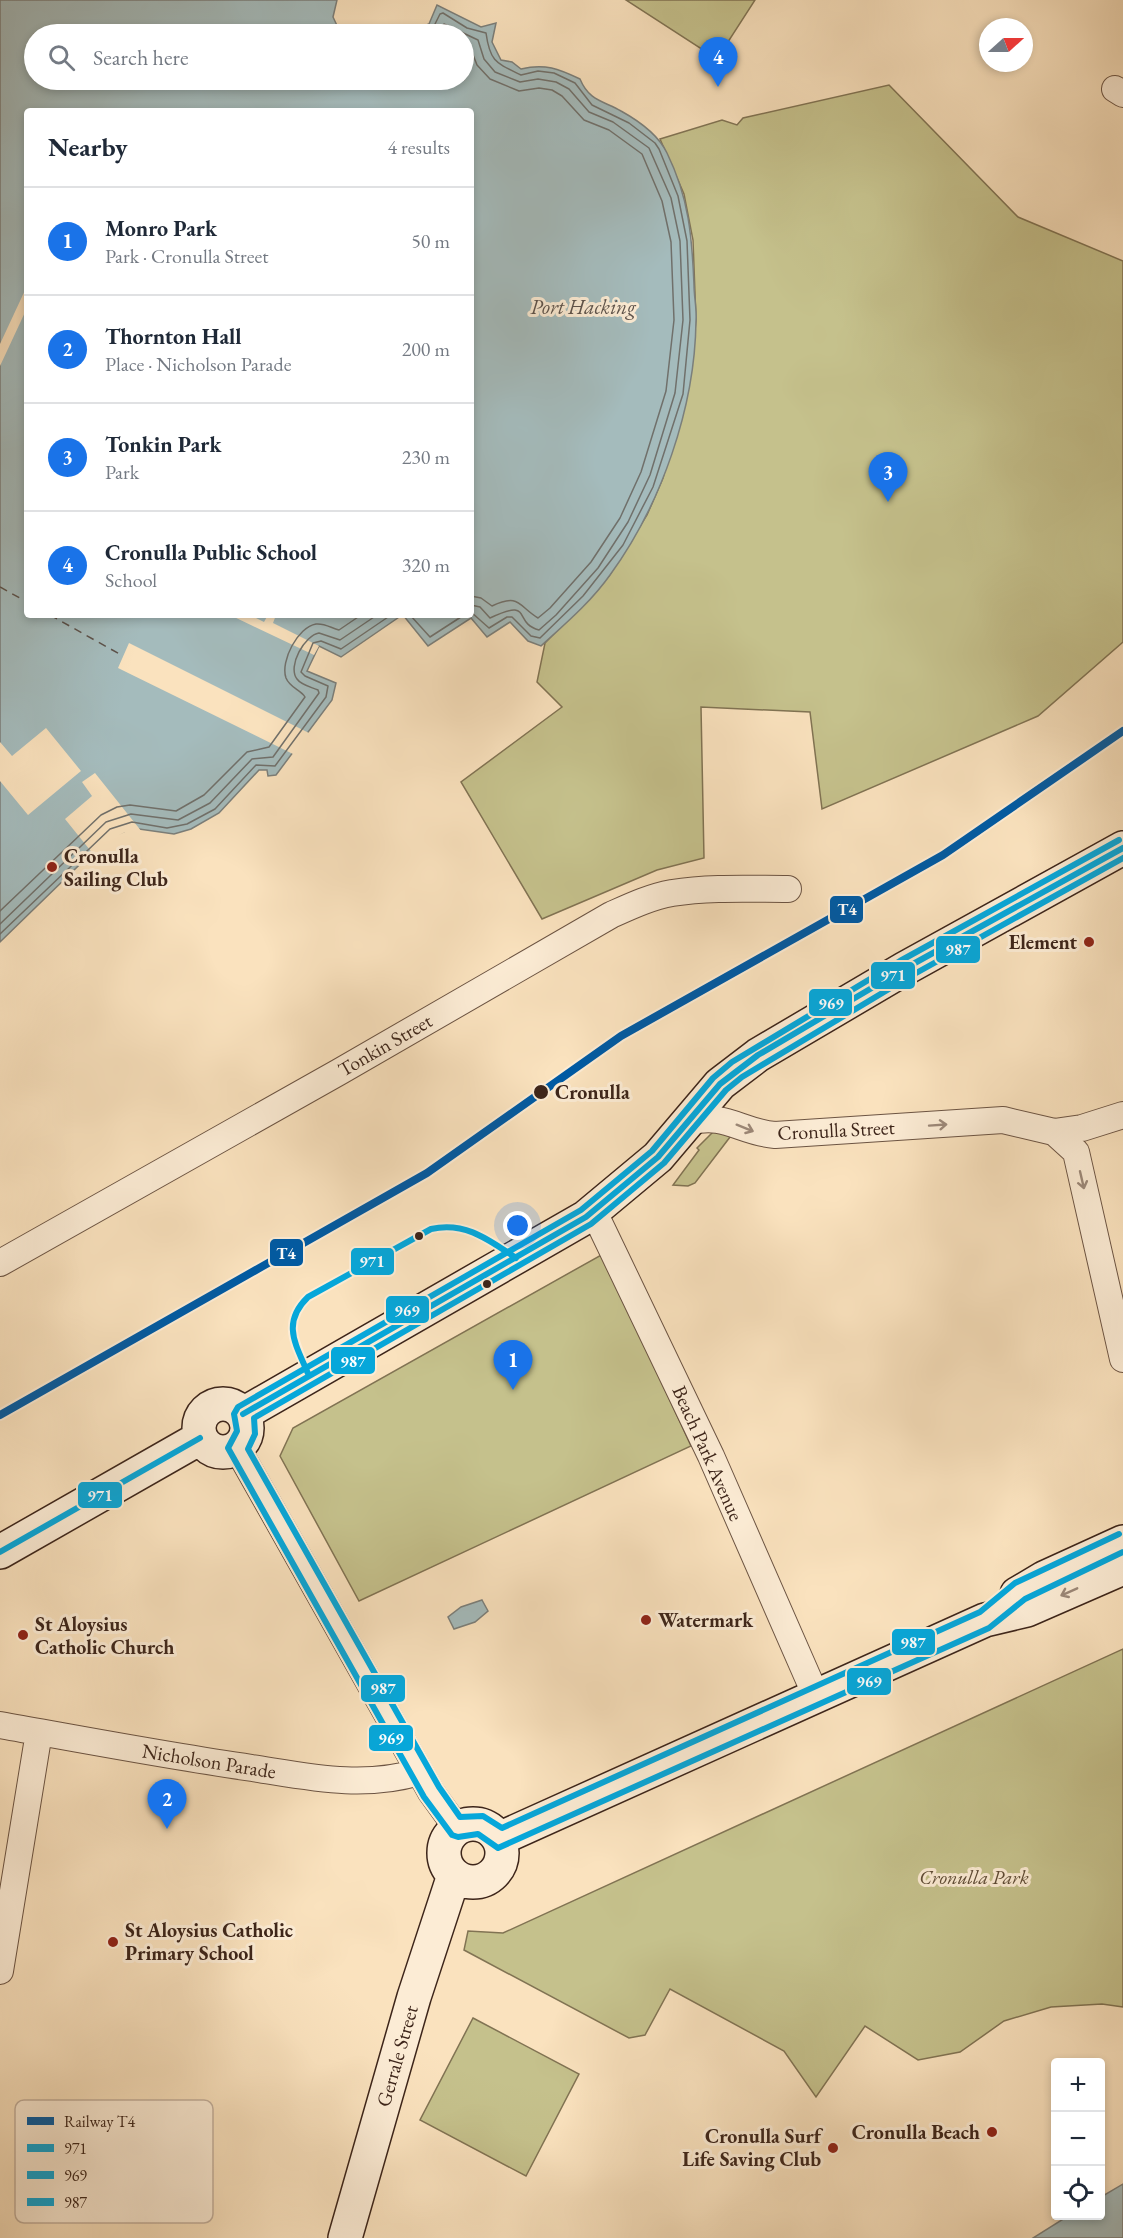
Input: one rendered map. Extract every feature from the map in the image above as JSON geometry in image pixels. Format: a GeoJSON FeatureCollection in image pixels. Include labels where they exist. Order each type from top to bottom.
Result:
{"type":"FeatureCollection","features":[{"type":"Feature","properties":{"kind":"street"},"geometry":{"type":"LineString","coordinates":[[243,1414],[594,1212],[658,1157],[720,1084],[758,1055],[904,969],[1123,848]]}},
{"type":"Feature","properties":{"kind":"street","name":"Tonkin Street"},"geometry":{"type":"LineString","coordinates":[[0,1263],[339,1072],[610,915],[644,900],[670,893],[698,890],[788,889]]}},
{"type":"Feature","properties":{"kind":"street","name":"Cronulla Street"},"geometry":{"type":"LineString","coordinates":[[689,1122],[704,1118],[720,1118],[751,1132],[775,1135],[1003,1120],[1054,1132],[1082,1128],[1123,1115]]}},
{"type":"Feature","properties":{"kind":"street"},"geometry":{"type":"LineString","coordinates":[[1054,1132],[1076,1152],[1120,1329],[1123,1359]]}},
{"type":"Feature","properties":{"kind":"street","name":"Beach Park Avenue"},"geometry":{"type":"LineString","coordinates":[[594,1212],[711,1456],[816,1696]]}},
{"type":"Feature","properties":{"kind":"street"},"geometry":{"type":"LineString","coordinates":[[222,1404],[238,1408],[243,1414],[248,1429],[243,1443],[237,1448],[217,1452],[200,1438],[199,1423],[207,1409],[222,1404]]}},
{"type":"Feature","properties":{"kind":"street"},"geometry":{"type":"LineString","coordinates":[[0,1552],[200,1438]]}},
{"type":"Feature","properties":{"kind":"street"},"geometry":{"type":"LineString","coordinates":[[237,1448],[419,1772],[457,1828]]}},
{"type":"Feature","properties":{"kind":"street"},"geometry":{"type":"LineString","coordinates":[[985,1620],[1020,1592],[1123,1542]]}},
{"type":"Feature","properties":{"kind":"street"},"geometry":{"type":"LineString","coordinates":[[499,1839],[985,1620],[1027,1610],[1123,1569]]}},
{"type":"Feature","properties":{"kind":"street","name":"Nicholson Parade"},"geometry":{"type":"LineString","coordinates":[[0,1725],[219,1764],[351,1782],[375,1782],[419,1772]]}},
{"type":"Feature","properties":{"kind":"street"},"geometry":{"type":"LineString","coordinates":[[0,1971],[39,1732]]}},
{"type":"Feature","properties":{"kind":"street"},"geometry":{"type":"LineString","coordinates":[[472,1823],[481,1824],[488,1827],[499,1839],[502,1856],[495,1872],[489,1878],[471,1882],[454,1875],[444,1860],[443,1851],[450,1834],[457,1828],[472,1823]]}},
{"type":"Feature","properties":{"kind":"street","name":"Gerrale Street"},"geometry":{"type":"LineString","coordinates":[[345,2238],[417,1987],[454,1875]]}},
{"type":"Feature","properties":{"kind":"green space"},"geometry":{"type":"Polygon","coordinates":[[[626,0],[755,0],[717,59],[626,0]]]}},
{"type":"Feature","properties":{"kind":"green space"},"geometry":{"type":"Polygon","coordinates":[[[889,85],[1018,217],[1123,261],[1123,642],[1038,716],[822,809],[810,712],[701,707],[704,858],[657,870],[542,919],[461,782],[562,707],[537,682],[545,643],[609,576],[647,515],[663,478],[691,370],[696,320],[693,240],[684,194],[660,139],[722,120],[737,125],[743,118],[889,85]]]}},
{"type":"Feature","properties":{"kind":"green space"},"geometry":{"type":"Polygon","coordinates":[[[714,1131],[724,1132],[730,1137],[695,1183],[688,1186],[673,1185],[699,1150],[697,1148],[714,1131]]]}},
{"type":"Feature","properties":{"kind":"green space"},"geometry":{"type":"Polygon","coordinates":[[[603,1254],[691,1446],[359,1601],[280,1456],[293,1428],[603,1254]]]}},
{"type":"Feature","properties":{"kind":"green space","name":"Cronulla Park"},"geometry":{"type":"Polygon","coordinates":[[[1123,1649],[1123,2007],[1102,2004],[1051,2007],[1004,2021],[960,2052],[918,2060],[865,2026],[816,2097],[784,2051],[670,1989],[645,2035],[629,2038],[464,1950],[468,1931],[503,1933],[1123,1649]]]}},
{"type":"Feature","properties":{"kind":"green space"},"geometry":{"type":"Polygon","coordinates":[[[473,2018],[579,2074],[526,2176],[420,2120],[473,2018]]]}},
{"type":"Feature","properties":{"kind":"water","name":"Port Hacking"},"geometry":{"type":"Polygon","coordinates":[[[0,0],[337,0],[333,17],[336,24],[24,24],[24,90],[474,90],[474,24],[429,24],[437,5],[481,27],[496,23],[492,42],[501,60],[512,62],[521,69],[552,68],[580,79],[592,96],[621,111],[653,134],[667,153],[680,186],[688,218],[692,250],[696,316],[694,354],[682,421],[672,454],[645,518],[610,575],[595,594],[541,646],[528,641],[510,622],[487,637],[471,618],[474,618],[474,108],[24,108],[24,618],[398,618],[341,657],[319,646],[307,671],[336,683],[332,700],[276,775],[268,776],[267,770],[259,770],[219,813],[191,829],[174,834],[132,828],[105,840],[0,942],[0,0]]]}},
{"type":"Feature","properties":{"kind":"water","name":"Port Hacking"},"geometry":{"type":"Polygon","coordinates":[[[405,618],[471,618],[428,646],[405,618]]]}},
{"type":"Feature","properties":{"kind":"water"},"geometry":{"type":"Polygon","coordinates":[[[482,1600],[488,1611],[475,1622],[454,1629],[448,1617],[461,1607],[482,1600]]]}},
{"type":"Feature","properties":{"kind":"water"},"geometry":{"type":"Polygon","coordinates":[[[1123,2184],[1123,2238],[1033,2238],[1062,2220],[1105,2220],[1105,2195],[1123,2184]]]}},
{"type":"Feature","properties":{"kind":"pier"},"geometry":{"type":"Polygon","coordinates":[[[24,292],[24,314],[0,366],[0,344],[24,292]]]}},
{"type":"Feature","properties":{"kind":"pier"},"geometry":{"type":"Polygon","coordinates":[[[236,618],[256,618],[264,622],[266,618],[275,618],[273,623],[319,646],[314,655],[236,618]]]}},
{"type":"Feature","properties":{"kind":"pier"},"geometry":{"type":"Polygon","coordinates":[[[129,643],[311,734],[295,755],[118,668],[129,643]]]}},
{"type":"Feature","properties":{"kind":"pier"},"geometry":{"type":"Polygon","coordinates":[[[46,728],[81,771],[28,815],[0,781],[0,742],[12,756],[46,728]]]}},
{"type":"Feature","properties":{"kind":"pier"},"geometry":{"type":"Polygon","coordinates":[[[95,773],[142,832],[125,832],[107,842],[94,855],[65,819],[92,796],[82,782],[95,773]]]}},
{"type":"Feature","properties":{"kind":"ferry route"},"geometry":{"type":"LineString","coordinates":[[0,587],[24,600]]}},
{"type":"Feature","properties":{"kind":"ferry route"},"geometry":{"type":"LineString","coordinates":[[55,618],[123,656]]}},
{"type":"Feature","properties":{"kind":"rail line","name":"T4"},"geometry":{"type":"LineString","coordinates":[[0,1415],[427,1173],[621,1036],[943,855],[1123,731]]}},
{"type":"Feature","properties":{"kind":"transit line","name":"969"},"geometry":{"type":"LineString","coordinates":[[1119,840],[900,961],[732,1062],[713,1078],[652,1151],[581,1210],[238,1407],[234,1414],[237,1431],[228,1448],[424,1797],[452,1835],[458,1837],[478,1834],[498,1848],[989,1628],[1025,1599],[1123,1552]]}},
{"type":"Feature","properties":{"kind":"transit line","name":"971"},"geometry":{"type":"LineString","coordinates":[[243,1414],[586,1217],[658,1157],[720,1084],[758,1055],[904,969],[1123,848]]}},
{"type":"Feature","properties":{"kind":"transit line","name":"987"},"geometry":{"type":"LineString","coordinates":[[1119,1534],[1015,1583],[980,1612],[502,1828],[483,1816],[460,1817],[439,1787],[248,1449],[255,1434],[254,1418],[591,1224],[664,1163],[726,1090],[742,1077],[909,977],[1123,858]]}},
{"type":"Feature","properties":{"kind":"transit line","name":"971"},"geometry":{"type":"LineString","coordinates":[[309,1376],[296,1345],[293,1326],[300,1307],[308,1297],[431,1229],[443,1227],[466,1230],[486,1239],[516,1258]]}},
{"type":"Feature","properties":{"kind":"transit line","name":"971"},"geometry":{"type":"LineString","coordinates":[[0,1552],[200,1438]]}},
{"type":"Feature","properties":{"kind":"place","name":"Cronulla Public School"},"geometry":{"type":"Point","coordinates":[718,87]}},
{"type":"Feature","properties":{"kind":"place","name":"Tonkin Park"},"geometry":{"type":"Point","coordinates":[888,502]}},
{"type":"Feature","properties":{"kind":"place","name":"Cronulla Sailing Club"},"geometry":{"type":"Point","coordinates":[52,867]}},
{"type":"Feature","properties":{"kind":"place","name":"Element"},"geometry":{"type":"Point","coordinates":[1089,942]}},
{"type":"Feature","properties":{"kind":"place","name":"Cronulla"},"geometry":{"type":"Point","coordinates":[541,1092]}},
{"type":"Feature","properties":{"kind":"place","name":"Monro Park"},"geometry":{"type":"Point","coordinates":[513,1390]}},
{"type":"Feature","properties":{"kind":"place","name":"Watermark"},"geometry":{"type":"Point","coordinates":[646,1620]}},
{"type":"Feature","properties":{"kind":"place","name":"St Aloysius Catholic Church"},"geometry":{"type":"Point","coordinates":[23,1635]}},
{"type":"Feature","properties":{"kind":"place","name":"Thornton Hall"},"geometry":{"type":"Point","coordinates":[167,1829]}},
{"type":"Feature","properties":{"kind":"place","name":"St Aloysius Catholic Primary School"},"geometry":{"type":"Point","coordinates":[113,1942]}},
{"type":"Feature","properties":{"kind":"place","name":"Cronulla Beach"},"geometry":{"type":"Point","coordinates":[992,2132]}},
{"type":"Feature","properties":{"kind":"place","name":"Cronulla Surf Life Saving Club"},"geometry":{"type":"Point","coordinates":[833,2148]}}]}
